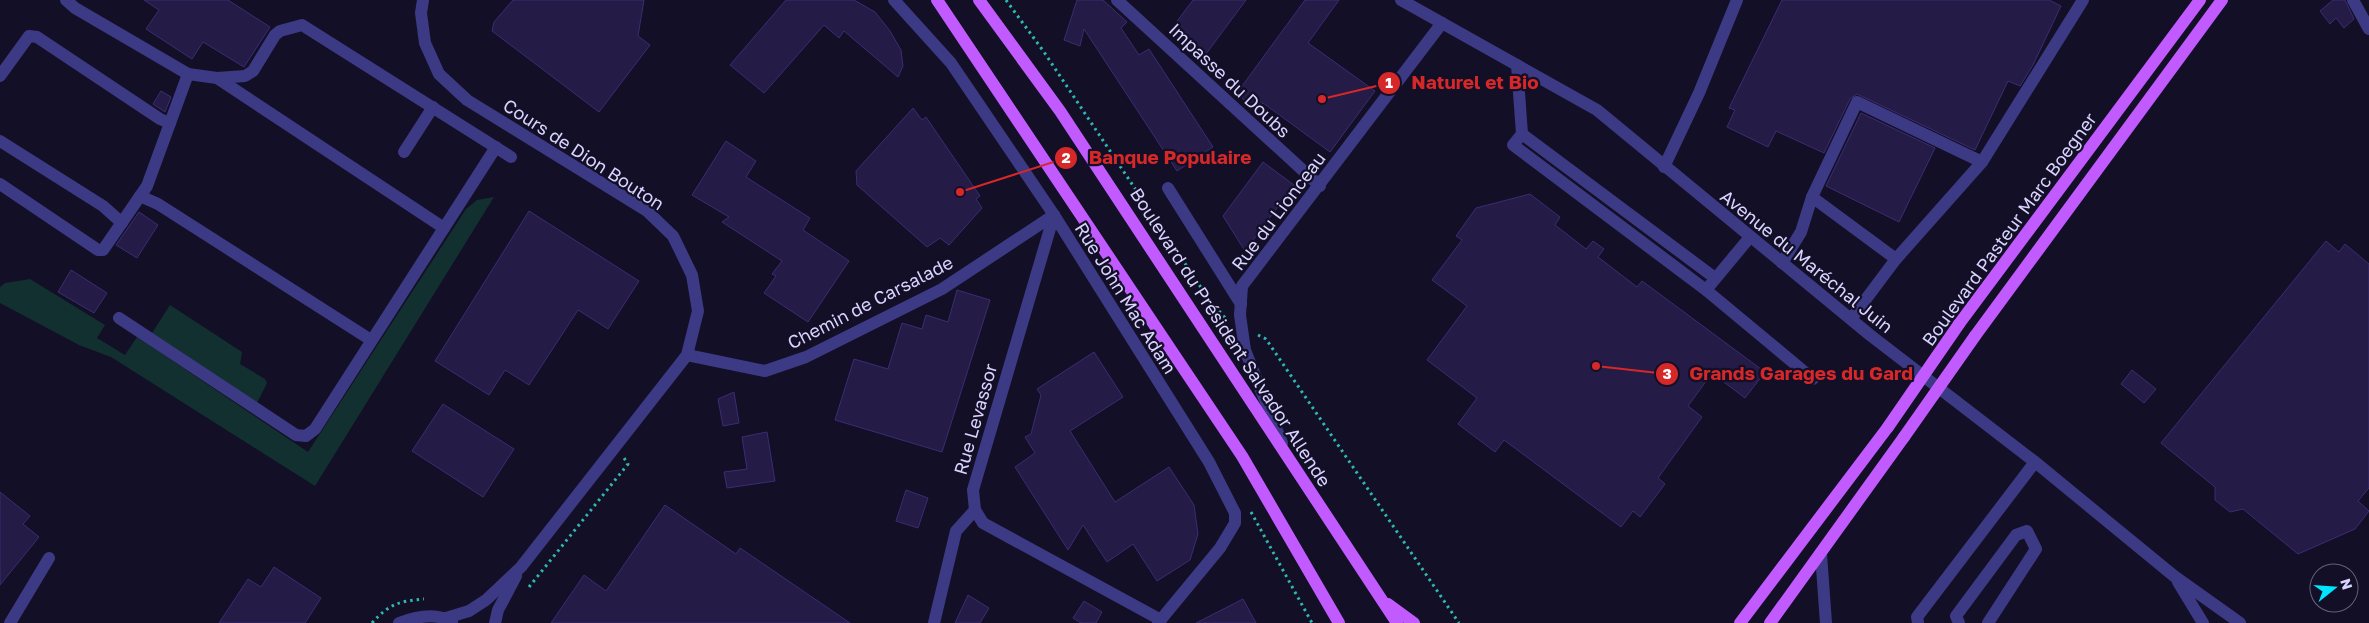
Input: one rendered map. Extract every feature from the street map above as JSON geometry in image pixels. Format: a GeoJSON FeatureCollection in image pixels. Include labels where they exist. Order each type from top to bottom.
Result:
{"type":"FeatureCollection","features":[{"type":"Feature","properties":{"kind":"main road"},"geometry":{"type":"LineString","coordinates":[[937,0],[1242,456],[1339,623]]}},
{"type":"Feature","properties":{"kind":"main road","name":"Boulevard du Président Salvador Allende"},"geometry":{"type":"LineString","coordinates":[[980,0],[1060,111],[1283,447],[1378,597],[1397,623]]}},
{"type":"Feature","properties":{"kind":"main road","name":"Boulevard Pasteur Marc Boegner"},"geometry":{"type":"LineString","coordinates":[[1740,623],[1888,427],[1959,324],[2200,0]]}},
{"type":"Feature","properties":{"kind":"main road","name":"Boulevard Pasteur Marc Boegner"},"geometry":{"type":"LineString","coordinates":[[1770,623],[1780,606],[1821,554],[1975,336],[2222,0]]}},
{"type":"Feature","properties":{"kind":"main road"},"geometry":{"type":"LineString","coordinates":[[1378,597],[1414,623]]}},
{"type":"Feature","properties":{"kind":"main road"},"geometry":{"type":"LineString","coordinates":[[1774,623],[1780,606]]}},
{"type":"Feature","properties":{"kind":"street","name":"Cours de Dion Bouton"},"geometry":{"type":"LineString","coordinates":[[423,0],[421,13],[424,42],[439,74],[466,100],[647,211],[673,236],[692,274],[698,311],[687,355],[521,567],[486,600],[450,621]]}},
{"type":"Feature","properties":{"kind":"street","name":"Rue John Mac Adam"},"geometry":{"type":"LineString","coordinates":[[894,0],[951,63],[1054,215],[1209,462],[1235,513],[1235,523],[1220,548],[1159,621]]}},
{"type":"Feature","properties":{"kind":"street","name":"Impasse du Doubs"},"geometry":{"type":"LineString","coordinates":[[1117,0],[1320,186]]}},
{"type":"Feature","properties":{"kind":"street","name":"Avenue du Maréchal Juin"},"geometry":{"type":"LineString","coordinates":[[1401,0],[1597,110],[1851,319],[2035,462],[2174,576],[2240,623]]}},
{"type":"Feature","properties":{"kind":"street"},"geometry":{"type":"LineString","coordinates":[[1664,167],[1699,93],[1736,0]]}},
{"type":"Feature","properties":{"kind":"street"},"geometry":{"type":"LineString","coordinates":[[1851,319],[1896,259],[1982,162],[2084,0]]}},
{"type":"Feature","properties":{"kind":"street"},"geometry":{"type":"LineString","coordinates":[[2353,0],[2369,29]]}},
{"type":"Feature","properties":{"kind":"street"},"geometry":{"type":"LineString","coordinates":[[71,4],[188,74],[217,78],[245,76],[253,71],[275,35],[280,31],[302,25],[511,157]]}},
{"type":"Feature","properties":{"kind":"street","name":"Rue du Lionceau"},"geometry":{"type":"LineString","coordinates":[[1283,447],[1245,350],[1240,315],[1242,286],[1320,186],[1442,23]]}},
{"type":"Feature","properties":{"kind":"street"},"geometry":{"type":"LineString","coordinates":[[0,76],[21,44],[29,36],[37,37],[160,120],[170,124]]}},
{"type":"Feature","properties":{"kind":"street"},"geometry":{"type":"LineString","coordinates":[[1517,65],[1522,134],[1513,145],[1706,290],[1813,378]]}},
{"type":"Feature","properties":{"kind":"street"},"geometry":{"type":"LineString","coordinates":[[0,184],[98,250],[103,250],[147,186],[188,74]]}},
{"type":"Feature","properties":{"kind":"street"},"geometry":{"type":"LineString","coordinates":[[217,78],[444,228]]}},
{"type":"Feature","properties":{"kind":"street"},"geometry":{"type":"LineString","coordinates":[[1782,262],[1801,232],[1812,197],[1857,102],[1982,162]]}},
{"type":"Feature","properties":{"kind":"street"},"geometry":{"type":"LineString","coordinates":[[404,152],[433,107]]}},
{"type":"Feature","properties":{"kind":"street"},"geometry":{"type":"LineString","coordinates":[[1522,134],[1715,278]]}},
{"type":"Feature","properties":{"kind":"street"},"geometry":{"type":"LineString","coordinates":[[0,141],[103,206],[122,224]]}},
{"type":"Feature","properties":{"kind":"street"},"geometry":{"type":"LineString","coordinates":[[119,318],[296,435],[306,436],[315,429],[496,148]]}},
{"type":"Feature","properties":{"kind":"street"},"geometry":{"type":"LineString","coordinates":[[1168,188],[1241,304]]}},
{"type":"Feature","properties":{"kind":"street"},"geometry":{"type":"LineString","coordinates":[[140,196],[158,204],[371,340]]}},
{"type":"Feature","properties":{"kind":"street"},"geometry":{"type":"LineString","coordinates":[[1812,197],[1896,259]]}},
{"type":"Feature","properties":{"kind":"street","name":"Chemin de Carsalade"},"geometry":{"type":"LineString","coordinates":[[687,355],[765,371],[806,357],[942,289],[1054,215]]}},
{"type":"Feature","properties":{"kind":"street","name":"Rue Levassor"},"geometry":{"type":"LineString","coordinates":[[975,510],[973,490],[1054,215]]}},
{"type":"Feature","properties":{"kind":"street"},"geometry":{"type":"LineString","coordinates":[[1706,290],[1750,237]]}},
{"type":"Feature","properties":{"kind":"street"},"geometry":{"type":"LineString","coordinates":[[1918,623],[1917,617],[2035,462]]}},
{"type":"Feature","properties":{"kind":"street"},"geometry":{"type":"LineString","coordinates":[[934,623],[956,531],[975,510],[983,524],[1159,621]]}},
{"type":"Feature","properties":{"kind":"street"},"geometry":{"type":"LineString","coordinates":[[1959,623],[1956,616],[2016,535],[2026,531],[2036,549],[1988,623]]}},
{"type":"Feature","properties":{"kind":"street"},"geometry":{"type":"LineString","coordinates":[[1821,554],[1826,623]]}},
{"type":"Feature","properties":{"kind":"street"},"geometry":{"type":"LineString","coordinates":[[10,623],[49,558]]}},
{"type":"Feature","properties":{"kind":"street","name":"Cours de Dion Bouton"},"geometry":{"type":"LineString","coordinates":[[495,623],[498,610],[521,567]]}},
{"type":"Feature","properties":{"kind":"street","name":"Avenue du Maréchal Juin"},"geometry":{"type":"LineString","coordinates":[[2174,576],[2203,623]]}},
{"type":"Feature","properties":{"kind":"street"},"geometry":{"type":"LineString","coordinates":[[399,623],[417,616],[450,621]]}},
{"type":"Feature","properties":{"kind":"path"},"geometry":{"type":"LineString","coordinates":[[526,591],[628,464],[616,445]]}},
{"type":"Feature","properties":{"kind":"green space"},"geometry":{"type":"Polygon","coordinates":[[[494,197],[315,486],[111,357],[79,345],[0,303],[0,287],[5,283],[30,279],[105,325],[97,338],[125,355],[137,337],[308,452],[466,209],[477,200],[494,197]]]}},
{"type":"Feature","properties":{"kind":"green space"},"geometry":{"type":"Polygon","coordinates":[[[170,305],[242,352],[240,364],[265,379],[267,383],[257,403],[152,333],[170,305]]]}},
{"type":"Feature","properties":{"kind":"building"},"geometry":{"type":"Polygon","coordinates":[[[144,0],[228,0],[270,27],[244,67],[203,42],[192,59],[146,29],[159,10],[144,0]]]}},
{"type":"Feature","properties":{"kind":"building"},"geometry":{"type":"Polygon","coordinates":[[[513,0],[644,0],[638,36],[650,45],[599,112],[492,31],[494,22],[513,0]]]}},
{"type":"Feature","properties":{"kind":"building"},"geometry":{"type":"Polygon","coordinates":[[[786,0],[854,0],[875,12],[890,31],[901,50],[903,66],[898,77],[844,31],[839,38],[824,25],[764,93],[730,65],[786,0]]]}},
{"type":"Feature","properties":{"kind":"building"},"geometry":{"type":"Polygon","coordinates":[[[1077,0],[1103,0],[1127,22],[1121,28],[1139,55],[1149,49],[1213,147],[1177,171],[1084,29],[1080,46],[1064,40],[1077,0]]]}},
{"type":"Feature","properties":{"kind":"building"},"geometry":{"type":"Polygon","coordinates":[[[1193,0],[1246,0],[1200,62],[1169,32],[1193,0]]]}},
{"type":"Feature","properties":{"kind":"building"},"geometry":{"type":"Polygon","coordinates":[[[1305,0],[1339,0],[1308,43],[1375,91],[1330,152],[1263,103],[1256,112],[1237,93],[1305,0]]]}},
{"type":"Feature","properties":{"kind":"building"},"geometry":{"type":"Polygon","coordinates":[[[1782,0],[2049,0],[2061,6],[2033,65],[2020,86],[2008,81],[1975,150],[1857,94],[1850,99],[1824,153],[1776,131],[1768,147],[1727,127],[1735,110],[1729,108],[1782,0]]]}},
{"type":"Feature","properties":{"kind":"building"},"geometry":{"type":"Polygon","coordinates":[[[2333,0],[2345,0],[2354,19],[2344,28],[2336,18],[2330,24],[2320,11],[2333,0]]]}},
{"type":"Feature","properties":{"kind":"building"},"geometry":{"type":"Polygon","coordinates":[[[161,91],[171,97],[165,112],[153,104],[161,91]]]}},
{"type":"Feature","properties":{"kind":"building"},"geometry":{"type":"Polygon","coordinates":[[[913,108],[922,120],[926,117],[980,196],[976,199],[982,208],[949,245],[940,238],[927,247],[857,185],[856,171],[913,108]]]}},
{"type":"Feature","properties":{"kind":"building"},"geometry":{"type":"Polygon","coordinates":[[[1861,113],[1935,148],[1899,222],[1826,186],[1861,113]]]}},
{"type":"Feature","properties":{"kind":"building"},"geometry":{"type":"Polygon","coordinates":[[[726,141],[756,161],[746,177],[810,218],[803,230],[849,261],[808,322],[764,293],[776,276],[772,274],[782,261],[722,222],[729,217],[692,195],[726,141]]]}},
{"type":"Feature","properties":{"kind":"building"},"geometry":{"type":"Polygon","coordinates":[[[1263,162],[1294,185],[1245,251],[1223,216],[1263,162]]]}},
{"type":"Feature","properties":{"kind":"building"},"geometry":{"type":"Polygon","coordinates":[[[1530,194],[1560,217],[1555,225],[1586,249],[1593,241],[1604,249],[1598,257],[1637,287],[1642,281],[1765,372],[1745,398],[1712,373],[1688,406],[1702,417],[1658,478],[1665,484],[1640,517],[1633,511],[1621,527],[1504,440],[1495,452],[1458,424],[1477,398],[1427,360],[1467,306],[1432,280],[1462,240],[1456,236],[1476,208],[1530,194]]]}},
{"type":"Feature","properties":{"kind":"building"},"geometry":{"type":"Polygon","coordinates":[[[529,211],[639,281],[608,329],[578,310],[529,385],[505,370],[489,395],[435,361],[529,211]]]}},
{"type":"Feature","properties":{"kind":"building"},"geometry":{"type":"Polygon","coordinates":[[[139,212],[158,225],[137,258],[116,245],[139,212]]]}},
{"type":"Feature","properties":{"kind":"building"},"geometry":{"type":"Polygon","coordinates":[[[2326,241],[2339,252],[2345,244],[2369,264],[2369,488],[2358,501],[2369,511],[2355,529],[2298,554],[2243,509],[2230,512],[2215,500],[2215,487],[2161,443],[2326,241]]]}},
{"type":"Feature","properties":{"kind":"building"},"geometry":{"type":"Polygon","coordinates":[[[71,270],[107,293],[94,313],[58,292],[71,270]]]}},
{"type":"Feature","properties":{"kind":"building"},"geometry":{"type":"Polygon","coordinates":[[[957,290],[990,300],[942,452],[835,420],[854,359],[888,369],[902,323],[922,329],[926,315],[948,322],[957,290]]]}},
{"type":"Feature","properties":{"kind":"building"},"geometry":{"type":"Polygon","coordinates":[[[1094,352],[1123,397],[1070,431],[1115,502],[1169,467],[1194,505],[1198,534],[1190,560],[1157,581],[1133,544],[1107,562],[1083,525],[1068,550],[1015,467],[1035,453],[1025,437],[1031,434],[1041,395],[1037,389],[1094,352]]]}},
{"type":"Feature","properties":{"kind":"building"},"geometry":{"type":"Polygon","coordinates":[[[2132,370],[2156,389],[2144,403],[2121,384],[2132,370]]]}},
{"type":"Feature","properties":{"kind":"building"},"geometry":{"type":"Polygon","coordinates":[[[734,392],[739,423],[723,426],[718,399],[734,392]]]}},
{"type":"Feature","properties":{"kind":"building"},"geometry":{"type":"Polygon","coordinates":[[[443,404],[514,449],[483,497],[412,451],[443,404]]]}},
{"type":"Feature","properties":{"kind":"building"},"geometry":{"type":"Polygon","coordinates":[[[767,432],[775,481],[727,488],[724,472],[747,469],[742,437],[767,432]]]}},
{"type":"Feature","properties":{"kind":"building"},"geometry":{"type":"Polygon","coordinates":[[[906,490],[928,498],[918,528],[896,521],[906,490]]]}},
{"type":"Feature","properties":{"kind":"building"},"geometry":{"type":"Polygon","coordinates":[[[0,492],[30,516],[23,524],[39,537],[0,585],[0,492]]]}},
{"type":"Feature","properties":{"kind":"building"},"geometry":{"type":"Polygon","coordinates":[[[665,505],[736,554],[740,548],[850,623],[551,623],[584,575],[606,591],[665,505]]]}},
{"type":"Feature","properties":{"kind":"building"},"geometry":{"type":"Polygon","coordinates":[[[274,567],[321,598],[305,623],[219,623],[248,579],[261,587],[274,567]]]}},
{"type":"Feature","properties":{"kind":"building"},"geometry":{"type":"Polygon","coordinates":[[[968,595],[989,608],[980,623],[955,623],[968,595]]]}},
{"type":"Feature","properties":{"kind":"building"},"geometry":{"type":"Polygon","coordinates":[[[1243,599],[1256,623],[1196,623],[1243,599]]]}},
{"type":"Feature","properties":{"kind":"building"},"geometry":{"type":"Polygon","coordinates":[[[1084,601],[1102,612],[1096,623],[1081,623],[1073,618],[1084,601]]]}},
{"type":"Feature","properties":{"kind":"place","name":"Naturel et Bio"},"geometry":{"type":"Point","coordinates":[1322,99]}},
{"type":"Feature","properties":{"kind":"place","name":"Banque Populaire"},"geometry":{"type":"Point","coordinates":[960,192]}},
{"type":"Feature","properties":{"kind":"place","name":"Grands Garages du Gard"},"geometry":{"type":"Point","coordinates":[1596,366]}}]}
